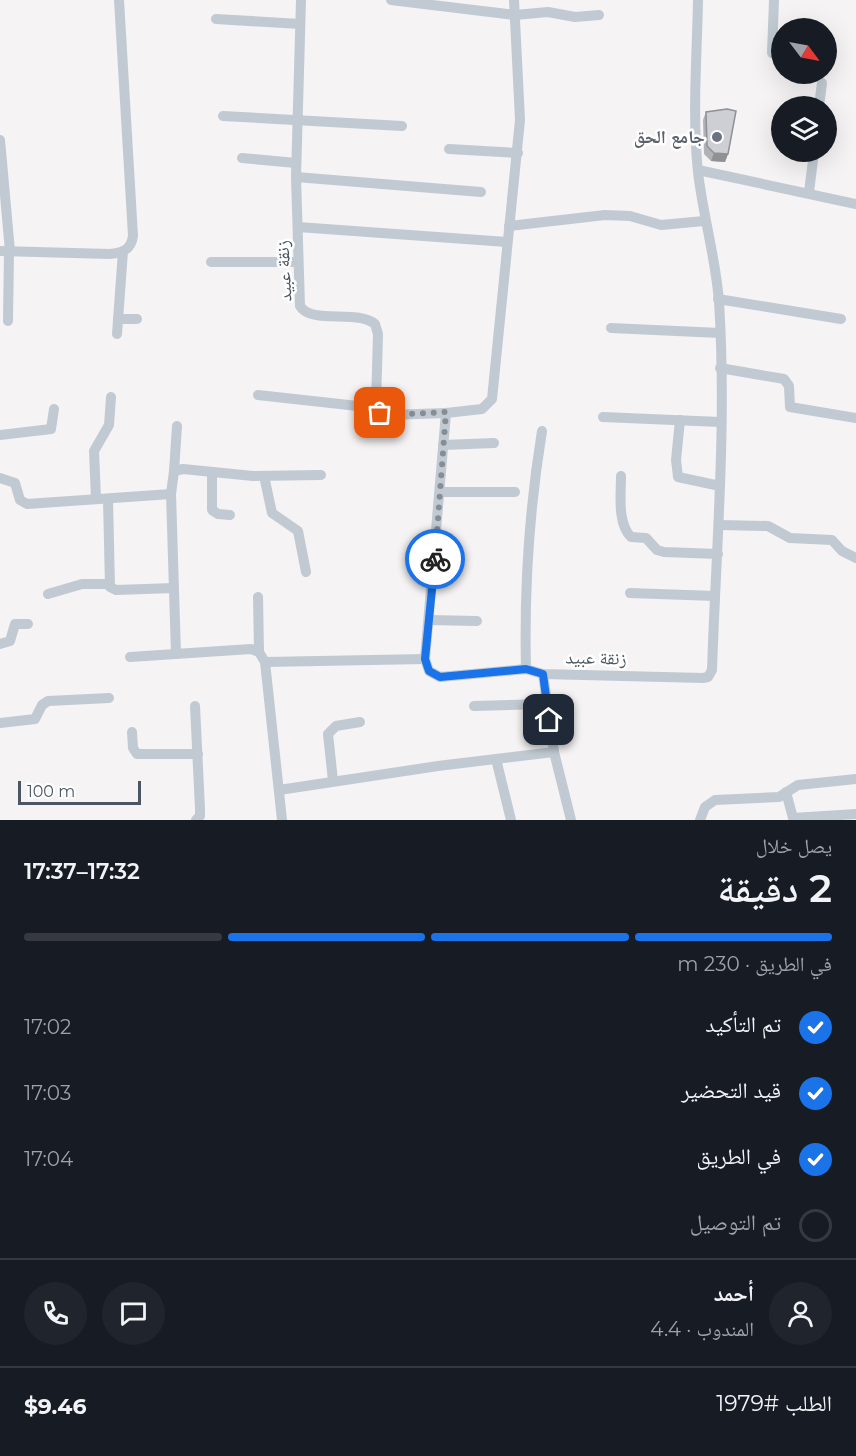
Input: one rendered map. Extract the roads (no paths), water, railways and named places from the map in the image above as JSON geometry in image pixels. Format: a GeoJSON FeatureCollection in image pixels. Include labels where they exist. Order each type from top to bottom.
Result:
{"type":"FeatureCollection","features":[{"type":"Feature","properties":{"kind":"street"},"geometry":{"type":"LineString","coordinates":[[6,251],[110,254],[123,251],[130,245],[133,236],[119,0]]}},
{"type":"Feature","properties":{"kind":"street","name":"زنقة عبيد"},"geometry":{"type":"LineString","coordinates":[[301,0],[296,163],[298,296],[303,310],[314,314],[366,319],[377,327],[376,408]]}},
{"type":"Feature","properties":{"kind":"street"},"geometry":{"type":"LineString","coordinates":[[392,0],[515,15],[552,12],[575,17],[598,15]]}},
{"type":"Feature","properties":{"kind":"street"},"geometry":{"type":"LineString","coordinates":[[258,395],[376,408],[380,413],[389,415],[482,409],[492,399],[518,153],[521,100],[514,0]]}},
{"type":"Feature","properties":{"kind":"street","name":"زنقة عبيد"},"geometry":{"type":"LineString","coordinates":[[425,659],[429,671],[440,677],[526,669],[543,674],[708,676],[712,670],[720,525],[720,333],[718,299],[704,221],[694,133],[698,0]]}},
{"type":"Feature","properties":{"kind":"street"},"geometry":{"type":"LineString","coordinates":[[773,18],[774,0]]}},
{"type":"Feature","properties":{"kind":"street"},"geometry":{"type":"LineString","coordinates":[[216,19],[300,24]]}},
{"type":"Feature","properties":{"kind":"street"},"geometry":{"type":"LineString","coordinates":[[223,116],[402,126]]}},
{"type":"Feature","properties":{"kind":"street"},"geometry":{"type":"LineString","coordinates":[[0,140],[8,321]]}},
{"type":"Feature","properties":{"kind":"street"},"geometry":{"type":"LineString","coordinates":[[449,149],[518,153]]}},
{"type":"Feature","properties":{"kind":"street"},"geometry":{"type":"LineString","coordinates":[[242,158],[296,163]]}},
{"type":"Feature","properties":{"kind":"street"},"geometry":{"type":"LineString","coordinates":[[809,192],[813,162]]}},
{"type":"Feature","properties":{"kind":"street"},"geometry":{"type":"LineString","coordinates":[[698,170],[809,192],[856,204]]}},
{"type":"Feature","properties":{"kind":"street"},"geometry":{"type":"LineString","coordinates":[[296,177],[481,192]]}},
{"type":"Feature","properties":{"kind":"street"},"geometry":{"type":"LineString","coordinates":[[509,226],[605,215],[630,216],[661,225],[704,221]]}},
{"type":"Feature","properties":{"kind":"street"},"geometry":{"type":"LineString","coordinates":[[298,227],[507,242]]}},
{"type":"Feature","properties":{"kind":"street"},"geometry":{"type":"LineString","coordinates":[[117,334],[123,251]]}},
{"type":"Feature","properties":{"kind":"street"},"geometry":{"type":"LineString","coordinates":[[211,262],[298,262]]}},
{"type":"Feature","properties":{"kind":"street"},"geometry":{"type":"LineString","coordinates":[[718,299],[841,319]]}},
{"type":"Feature","properties":{"kind":"street"},"geometry":{"type":"LineString","coordinates":[[118,319],[137,319]]}},
{"type":"Feature","properties":{"kind":"street"},"geometry":{"type":"LineString","coordinates":[[611,328],[720,333]]}},
{"type":"Feature","properties":{"kind":"street"},"geometry":{"type":"LineString","coordinates":[[720,368],[784,379],[789,386],[790,407],[856,418]]}},
{"type":"Feature","properties":{"kind":"street"},"geometry":{"type":"LineString","coordinates":[[96,500],[94,451],[110,425],[111,397]]}},
{"type":"Feature","properties":{"kind":"street"},"geometry":{"type":"LineString","coordinates":[[0,435],[51,429],[54,409]]}},
{"type":"Feature","properties":{"kind":"street"},"geometry":{"type":"LineString","coordinates":[[265,662],[425,659],[446,412]]}},
{"type":"Feature","properties":{"kind":"street"},"geometry":{"type":"LineString","coordinates":[[603,417],[720,423]]}},
{"type":"Feature","properties":{"kind":"street"},"geometry":{"type":"LineString","coordinates":[[680,420],[676,460],[678,477],[720,486]]}},
{"type":"Feature","properties":{"kind":"street"},"geometry":{"type":"LineString","coordinates":[[176,654],[171,494],[177,426]]}},
{"type":"Feature","properties":{"kind":"street"},"geometry":{"type":"LineString","coordinates":[[526,669],[525,576],[533,489],[542,431]]}},
{"type":"Feature","properties":{"kind":"street"},"geometry":{"type":"LineString","coordinates":[[443,446],[494,443]]}},
{"type":"Feature","properties":{"kind":"street"},"geometry":{"type":"LineString","coordinates":[[174,471],[183,469],[264,476],[321,475]]}},
{"type":"Feature","properties":{"kind":"street"},"geometry":{"type":"LineString","coordinates":[[212,472],[212,510],[218,514],[230,515]]}},
{"type":"Feature","properties":{"kind":"street"},"geometry":{"type":"LineString","coordinates":[[264,476],[274,517],[298,531],[306,572]]}},
{"type":"Feature","properties":{"kind":"street"},"geometry":{"type":"LineString","coordinates":[[621,476],[621,507],[625,531],[631,537],[646,538],[657,549],[664,552],[718,554]]}},
{"type":"Feature","properties":{"kind":"street"},"geometry":{"type":"LineString","coordinates":[[0,478],[15,483],[20,500],[24,503],[171,494]]}},
{"type":"Feature","properties":{"kind":"street"},"geometry":{"type":"LineString","coordinates":[[440,492],[515,492]]}},
{"type":"Feature","properties":{"kind":"street"},"geometry":{"type":"LineString","coordinates":[[108,499],[109,584]]}},
{"type":"Feature","properties":{"kind":"street"},"geometry":{"type":"LineString","coordinates":[[720,525],[768,526],[790,538],[832,540],[842,551],[856,558]]}},
{"type":"Feature","properties":{"kind":"street"},"geometry":{"type":"LineString","coordinates":[[48,594],[82,584],[109,584],[117,590],[174,588]]}},
{"type":"Feature","properties":{"kind":"street"},"geometry":{"type":"LineString","coordinates":[[630,593],[715,596]]}},
{"type":"Feature","properties":{"kind":"street"},"geometry":{"type":"LineString","coordinates":[[258,597],[259,652],[265,662],[282,820]]}},
{"type":"Feature","properties":{"kind":"street"},"geometry":{"type":"LineString","coordinates":[[429,620],[477,621]]}},
{"type":"Feature","properties":{"kind":"street"},"geometry":{"type":"LineString","coordinates":[[0,644],[10,642],[15,624],[28,624]]}},
{"type":"Feature","properties":{"kind":"street"},"geometry":{"type":"LineString","coordinates":[[129,657],[251,649],[259,652]]}},
{"type":"Feature","properties":{"kind":"street"},"geometry":{"type":"LineString","coordinates":[[543,674],[554,752],[571,820]]}},
{"type":"Feature","properties":{"kind":"street"},"geometry":{"type":"LineString","coordinates":[[0,723],[35,719],[42,705],[48,701],[109,698]]}},
{"type":"Feature","properties":{"kind":"street"},"geometry":{"type":"LineString","coordinates":[[474,706],[546,704]]}},
{"type":"Feature","properties":{"kind":"street"},"geometry":{"type":"LineString","coordinates":[[195,706],[200,813],[196,820]]}},
{"type":"Feature","properties":{"kind":"street"},"geometry":{"type":"LineString","coordinates":[[333,781],[328,734],[336,726],[360,722]]}},
{"type":"Feature","properties":{"kind":"street"},"geometry":{"type":"LineString","coordinates":[[132,732],[133,751],[137,754],[198,754]]}},
{"type":"Feature","properties":{"kind":"street"},"geometry":{"type":"LineString","coordinates":[[279,790],[554,752]]}},
{"type":"Feature","properties":{"kind":"street"},"geometry":{"type":"LineString","coordinates":[[496,759],[511,820]]}},
{"type":"Feature","properties":{"kind":"street"},"geometry":{"type":"LineString","coordinates":[[700,820],[705,807],[715,800],[770,798],[798,785],[818,781],[856,779]]}},
{"type":"Feature","properties":{"kind":"street"},"geometry":{"type":"LineString","coordinates":[[786,792],[793,818],[856,814]]}},
{"type":"Feature","properties":{"kind":"place","name":"جامع الحق"},"geometry":{"type":"Point","coordinates":[717,137]}}]}
